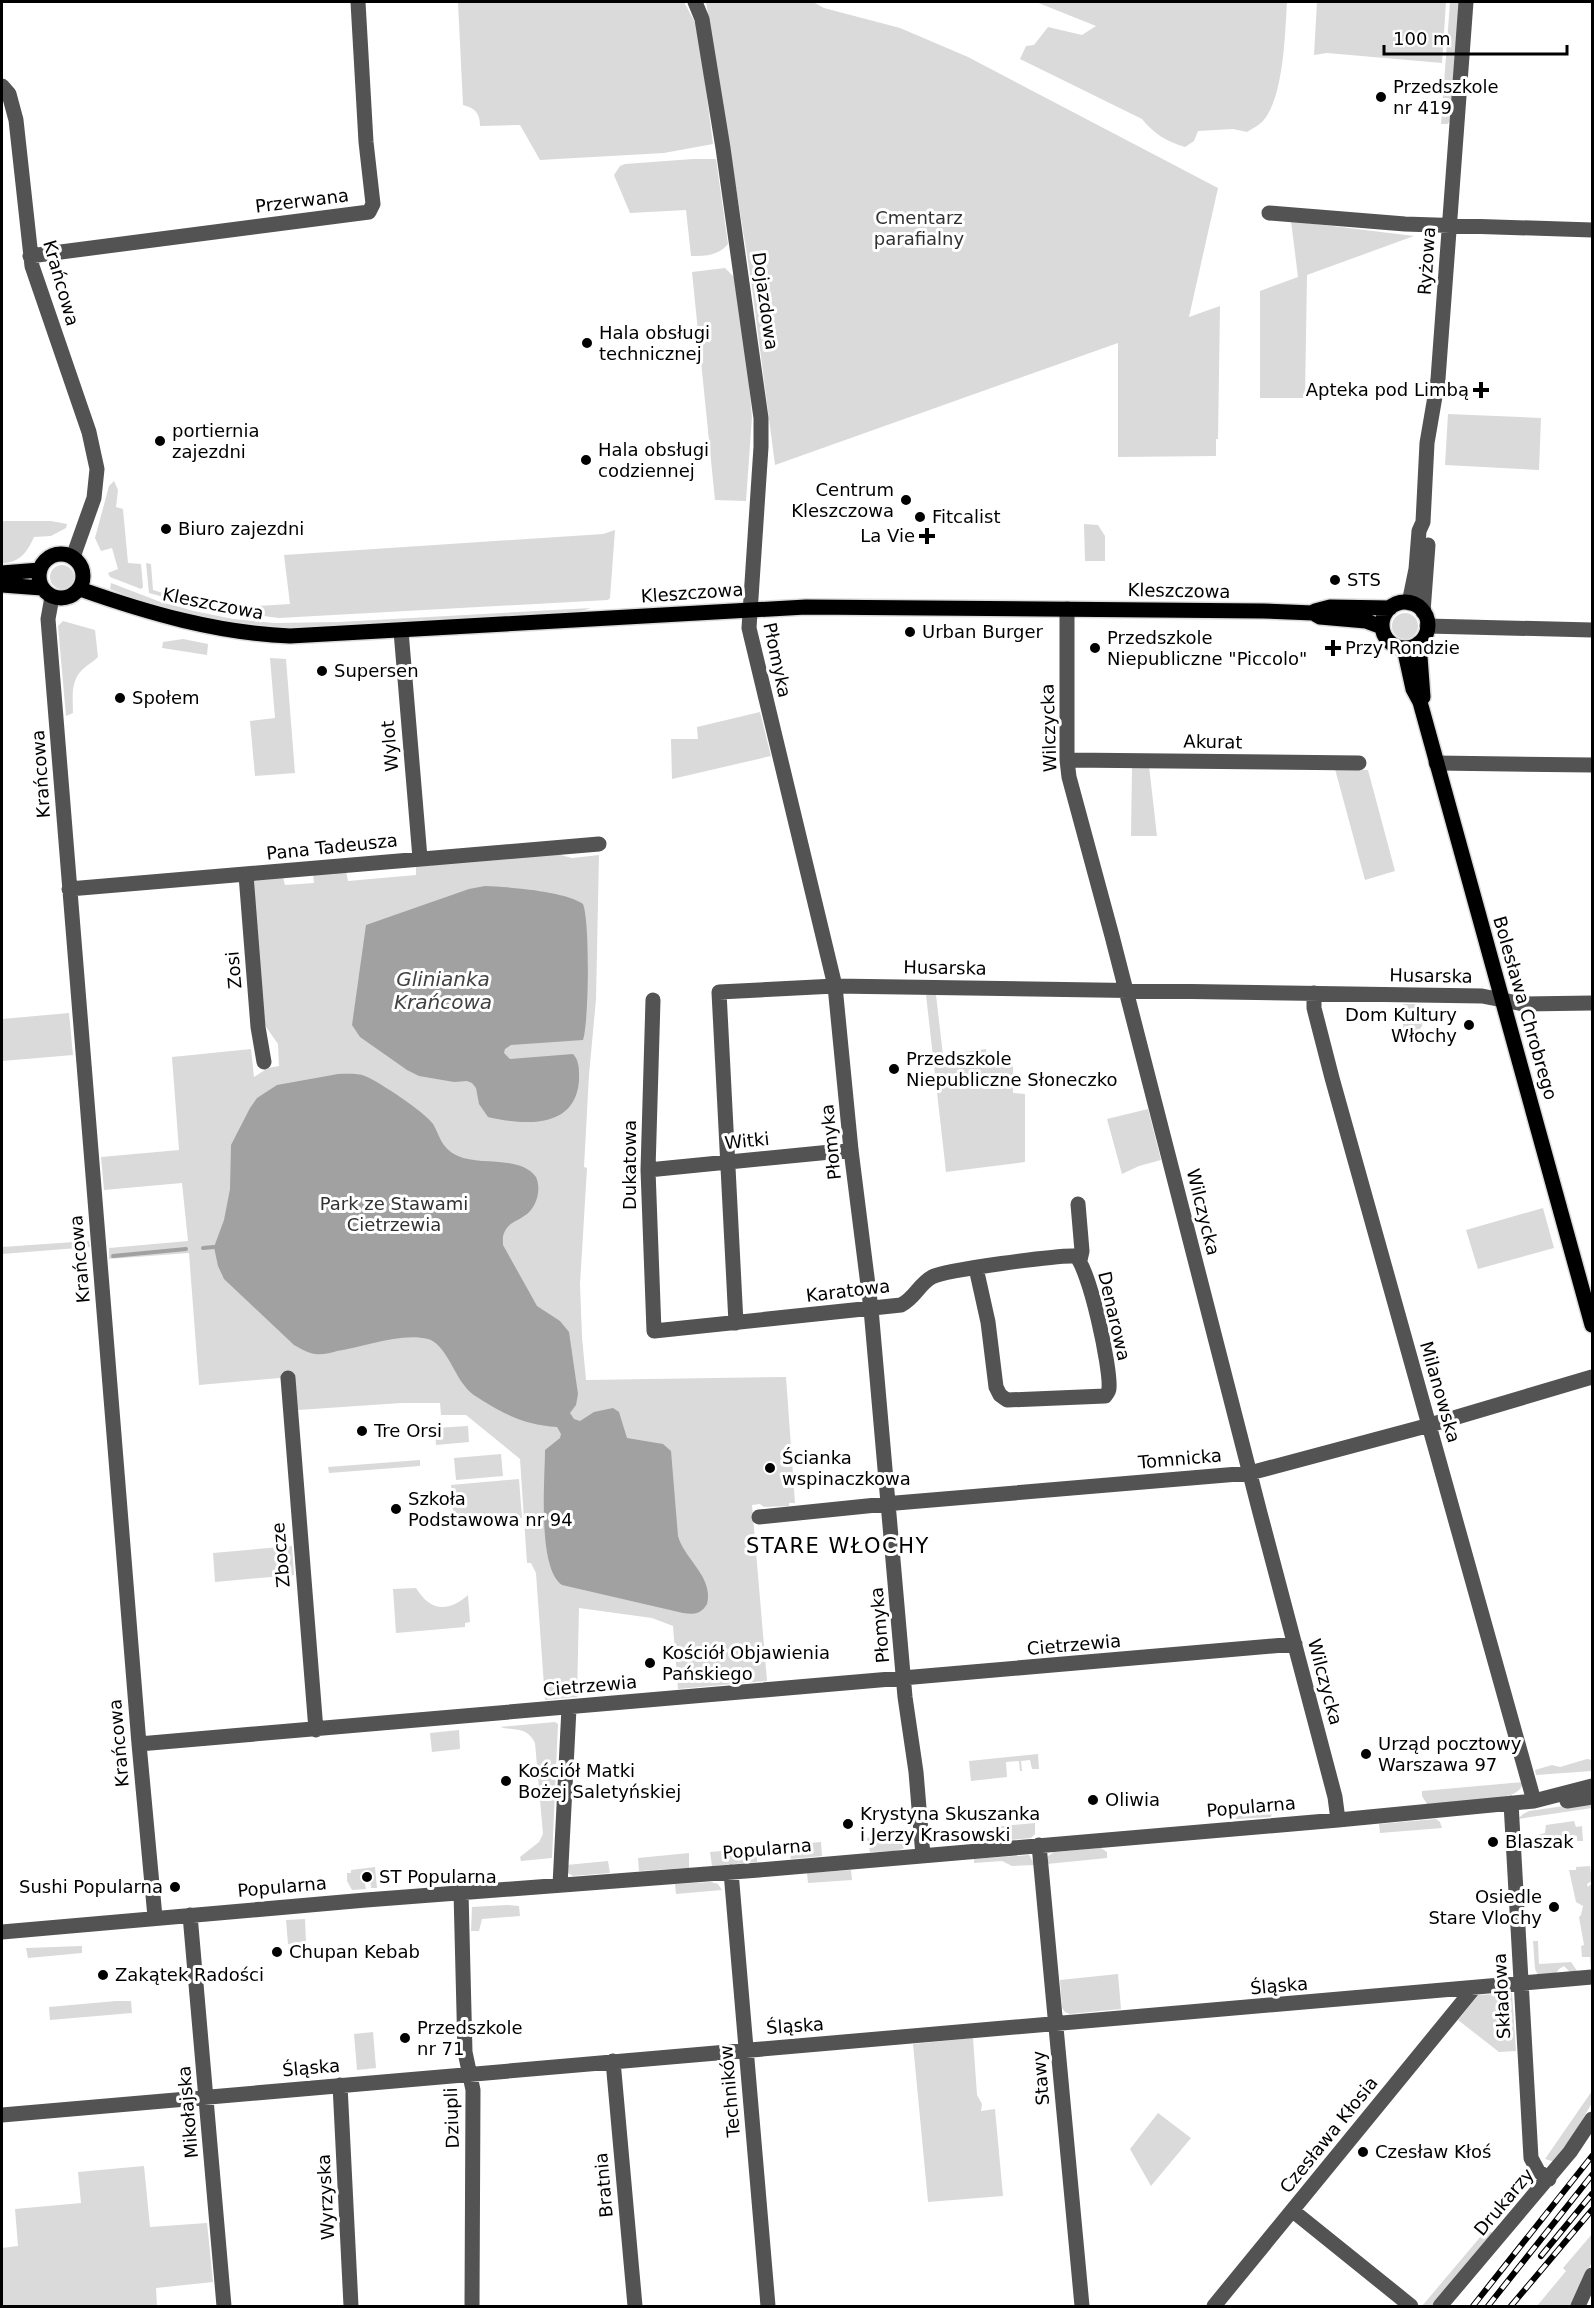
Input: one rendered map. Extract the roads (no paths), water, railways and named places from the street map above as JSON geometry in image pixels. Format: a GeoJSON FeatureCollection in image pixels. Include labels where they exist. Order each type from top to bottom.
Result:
{"type":"FeatureCollection","features":[{"type":"Feature","properties":{"kind":"main road"},"geometry":{"type":"LineString","coordinates":[[2,585],[47,592],[67,598],[80,589],[83,574],[80,565],[73,557],[64,554],[47,559],[40,570],[39,579],[47,592]]}},
{"type":"Feature","properties":{"kind":"main road"},"geometry":{"type":"LineString","coordinates":[[2,573],[40,570]]}},
{"type":"Feature","properties":{"kind":"main road","name":"Kleszczowa"},"geometry":{"type":"LineString","coordinates":[[80,589],[169,618],[242,633],[306,636],[748,609],[826,607],[1313,613],[1320,616],[1373,622],[1382,627]]}},
{"type":"Feature","properties":{"kind":"main road"},"geometry":{"type":"LineString","coordinates":[[1409,603],[1425,619],[1425,636],[1411,646],[1389,641],[1382,627],[1384,617],[1390,608],[1409,603]]}},
{"type":"Feature","properties":{"kind":"main road","name":"Kleszczowa"},"geometry":{"type":"LineString","coordinates":[[1313,613],[1330,607],[1390,608]]}},
{"type":"Feature","properties":{"kind":"main road","name":"Bolesława Chrobrego"},"geometry":{"type":"LineString","coordinates":[[1411,646],[1423,693],[1420,702],[1436,763],[1593,1325]]}},
{"type":"Feature","properties":{"kind":"street","name":"Przerwana"},"geometry":{"type":"LineString","coordinates":[[30,256],[369,212],[373,204],[366,142],[358,2]]}},
{"type":"Feature","properties":{"kind":"street","name":"Dojazdowa"},"geometry":{"type":"LineString","coordinates":[[695,2],[702,19],[723,148],[761,418],[761,447],[748,609]]}},
{"type":"Feature","properties":{"kind":"street","name":"Ryżowa"},"geometry":{"type":"LineString","coordinates":[[1425,619],[1428,541],[1423,522],[1427,443],[1438,379],[1466,2]]}},
{"type":"Feature","properties":{"kind":"street","name":"Krańcowa"},"geometry":{"type":"LineString","coordinates":[[2,86],[9,94],[16,120],[30,256],[89,432],[97,469],[94,498],[73,557]]}},
{"type":"Feature","properties":{"kind":"street"},"geometry":{"type":"LineString","coordinates":[[1269,213],[1405,224],[1593,230]]}},
{"type":"Feature","properties":{"kind":"street","name":"Ryżowa"},"geometry":{"type":"LineString","coordinates":[[1409,603],[1416,569],[1419,531],[1423,522]]}},
{"type":"Feature","properties":{"kind":"street","name":"Krańcowa"},"geometry":{"type":"LineString","coordinates":[[47,592],[69,889],[155,1917]]}},
{"type":"Feature","properties":{"kind":"street","name":"Płomyka"},"geometry":{"type":"LineString","coordinates":[[748,609],[750,637],[757,668],[835,986],[851,1150],[871,1310],[923,1856]]}},
{"type":"Feature","properties":{"kind":"street","name":"Wilczycka"},"geometry":{"type":"LineString","coordinates":[[1067,609],[1069,777],[1295,1644],[1336,1803],[1338,1820]]}},
{"type":"Feature","properties":{"kind":"street"},"geometry":{"type":"LineString","coordinates":[[1425,619],[1593,630]]}},
{"type":"Feature","properties":{"kind":"street","name":"Wylot"},"geometry":{"type":"LineString","coordinates":[[401,631],[420,858]]}},
{"type":"Feature","properties":{"kind":"street","name":"Akurat"},"geometry":{"type":"LineString","coordinates":[[1067,760],[1359,763]]}},
{"type":"Feature","properties":{"kind":"street"},"geometry":{"type":"LineString","coordinates":[[1436,763],[1593,765]]}},
{"type":"Feature","properties":{"kind":"street","name":"Pana Tadeusza"},"geometry":{"type":"LineString","coordinates":[[69,889],[599,843]]}},
{"type":"Feature","properties":{"kind":"street","name":"Zosi"},"geometry":{"type":"LineString","coordinates":[[246,875],[258,1027],[264,1062]]}},
{"type":"Feature","properties":{"kind":"street","name":"Husarska"},"geometry":{"type":"LineString","coordinates":[[736,1323],[719,992],[835,986],[1482,996],[1523,1004],[1593,1004]]}},
{"type":"Feature","properties":{"kind":"street","name":"Milanowska"},"geometry":{"type":"LineString","coordinates":[[1314,993],[1314,1008],[1330,1068],[1534,1800]]}},
{"type":"Feature","properties":{"kind":"street","name":"Dukatowa"},"geometry":{"type":"LineString","coordinates":[[653,1000],[648,1170],[654,1331]]}},
{"type":"Feature","properties":{"kind":"street","name":"Witki"},"geometry":{"type":"LineString","coordinates":[[648,1170],[851,1150]]}},
{"type":"Feature","properties":{"kind":"street","name":"Denarowa"},"geometry":{"type":"LineString","coordinates":[[976,1268],[988,1322],[996,1387],[1000,1395],[1007,1400],[1102,1398],[1107,1393],[1109,1385],[1101,1326],[1075,1258],[1082,1251],[1078,1204]]}},
{"type":"Feature","properties":{"kind":"street","name":"Karatowa"},"geometry":{"type":"LineString","coordinates":[[654,1331],[902,1305],[908,1302],[934,1275],[976,1268],[1075,1258]]}},
{"type":"Feature","properties":{"kind":"street","name":"Zbocze"},"geometry":{"type":"LineString","coordinates":[[288,1377],[316,1730]]}},
{"type":"Feature","properties":{"kind":"street","name":"Tomnicka"},"geometry":{"type":"LineString","coordinates":[[759,1517],[1250,1473],[1430,1425],[1593,1377]]}},
{"type":"Feature","properties":{"kind":"street","name":"Cietrzewia"},"geometry":{"type":"LineString","coordinates":[[139,1744],[1295,1644]]}},
{"type":"Feature","properties":{"kind":"street"},"geometry":{"type":"LineString","coordinates":[[560,1885],[569,1708]]}},
{"type":"Feature","properties":{"kind":"street","name":"Popularna"},"geometry":{"type":"LineString","coordinates":[[2,1932],[155,1917],[731,1872],[1338,1820],[1534,1800],[1593,1786]]}},
{"type":"Feature","properties":{"kind":"street","name":"Popularna"},"geometry":{"type":"LineString","coordinates":[[1534,1800],[1563,1802],[1593,1797]]}},
{"type":"Feature","properties":{"kind":"street","name":"Składowa"},"geometry":{"type":"LineString","coordinates":[[1511,1803],[1531,2157],[1538,2171],[1548,2179]]}},
{"type":"Feature","properties":{"kind":"street","name":"Stawy"},"geometry":{"type":"LineString","coordinates":[[1039,1845],[1082,2307]]}},
{"type":"Feature","properties":{"kind":"street","name":"Techników"},"geometry":{"type":"LineString","coordinates":[[731,1872],[768,2307]]}},
{"type":"Feature","properties":{"kind":"street","name":"Dziupli"},"geometry":{"type":"LineString","coordinates":[[461,1892],[465,2052],[473,2090],[472,2307]]}},
{"type":"Feature","properties":{"kind":"street","name":"Mikołajska"},"geometry":{"type":"LineString","coordinates":[[190,1915],[224,2307]]}},
{"type":"Feature","properties":{"kind":"street","name":"Śląska"},"geometry":{"type":"LineString","coordinates":[[2,2115],[1593,1977]]}},
{"type":"Feature","properties":{"kind":"street","name":"Czesława Kłosia"},"geometry":{"type":"LineString","coordinates":[[1214,2307],[1474,1988]]}},
{"type":"Feature","properties":{"kind":"street","name":"Bratnia"},"geometry":{"type":"LineString","coordinates":[[613,2061],[635,2307]]}},
{"type":"Feature","properties":{"kind":"street","name":"Wyrzyska"},"geometry":{"type":"LineString","coordinates":[[340,2085],[351,2307]]}},
{"type":"Feature","properties":{"kind":"street","name":"Drukarzy"},"geometry":{"type":"LineString","coordinates":[[1440,2307],[1570,2152],[1593,2119]]}},
{"type":"Feature","properties":{"kind":"street"},"geometry":{"type":"LineString","coordinates":[[1293,2211],[1411,2307]]}},
{"type":"Feature","properties":{"kind":"street"},"geometry":{"type":"LineString","coordinates":[[1578,2307],[1593,2275]]}},
{"type":"Feature","properties":{"kind":"water","name":"Glinianka Krańcowa"},"geometry":{"type":"Polygon","coordinates":[[[485,886],[550,893],[583,904],[587,930],[588,972],[587,1014],[583,1040],[511,1045],[505,1049],[504,1053],[510,1059],[573,1054],[575,1057],[578,1063],[579,1081],[575,1097],[568,1108],[558,1116],[545,1120],[516,1122],[488,1117],[479,1104],[476,1088],[472,1083],[419,1076],[360,1037],[352,1025],[366,925],[469,889],[485,886]]]}},
{"type":"Feature","properties":{"kind":"water"},"geometry":{"type":"Polygon","coordinates":[[[338,1074],[365,1076],[401,1098],[429,1119],[445,1146],[452,1153],[467,1159],[510,1163],[529,1170],[536,1177],[538,1193],[535,1204],[528,1213],[507,1228],[503,1235],[503,1245],[537,1306],[560,1321],[569,1332],[578,1394],[576,1405],[570,1413],[574,1419],[580,1421],[594,1412],[613,1408],[619,1412],[627,1438],[663,1444],[671,1451],[678,1536],[702,1577],[708,1594],[707,1604],[700,1612],[683,1613],[562,1585],[554,1576],[546,1542],[544,1481],[545,1450],[560,1438],[561,1434],[557,1427],[520,1419],[476,1397],[460,1380],[439,1346],[428,1339],[406,1337],[323,1354],[306,1352],[294,1345],[224,1279],[218,1266],[214,1247],[224,1220],[230,1189],[231,1145],[250,1108],[257,1098],[277,1085],[338,1074]]]}},
{"type":"Feature","properties":{"kind":"waterway"},"geometry":{"type":"LineString","coordinates":[[203,1248],[214,1247]]}},
{"type":"Feature","properties":{"kind":"waterway"},"geometry":{"type":"LineString","coordinates":[[113,1256],[186,1249]]}},
{"type":"Feature","properties":{"kind":"railway"},"geometry":{"type":"LineString","coordinates":[[1473,2306],[1592,2156]]}},
{"type":"Feature","properties":{"kind":"railway"},"geometry":{"type":"LineString","coordinates":[[1488,2306],[1592,2175]]}},
{"type":"Feature","properties":{"kind":"railway"},"geometry":{"type":"LineString","coordinates":[[1541,2256],[1592,2194]]}},
{"type":"Feature","properties":{"kind":"railway"},"geometry":{"type":"LineString","coordinates":[[1511,2306],[1592,2210]]}},
{"type":"Feature","properties":{"kind":"place","name":"Przedszkole nr 419"},"geometry":{"type":"Point","coordinates":[1381,97]}},
{"type":"Feature","properties":{"kind":"place","name":"Hala obsługi technicznej"},"geometry":{"type":"Point","coordinates":[587,343]}},
{"type":"Feature","properties":{"kind":"place","name":"Apteka pod Limbą"},"geometry":{"type":"Point","coordinates":[1481,390]}},
{"type":"Feature","properties":{"kind":"place","name":"portiernia zajezdni"},"geometry":{"type":"Point","coordinates":[160,441]}},
{"type":"Feature","properties":{"kind":"place","name":"Hala obsługi codziennej"},"geometry":{"type":"Point","coordinates":[586,460]}},
{"type":"Feature","properties":{"kind":"place","name":"Centrum Kleszczowa"},"geometry":{"type":"Point","coordinates":[906,500]}},
{"type":"Feature","properties":{"kind":"place","name":"Fitcalist"},"geometry":{"type":"Point","coordinates":[920,517]}},
{"type":"Feature","properties":{"kind":"place","name":"Biuro zajezdni"},"geometry":{"type":"Point","coordinates":[166,529]}},
{"type":"Feature","properties":{"kind":"place","name":"La Vie"},"geometry":{"type":"Point","coordinates":[927,536]}},
{"type":"Feature","properties":{"kind":"place","name":"STS"},"geometry":{"type":"Point","coordinates":[1335,580]}},
{"type":"Feature","properties":{"kind":"place","name":"Urban Burger"},"geometry":{"type":"Point","coordinates":[910,632]}},
{"type":"Feature","properties":{"kind":"place","name":"Przedszkole Niepubliczne \"Piccolo\""},"geometry":{"type":"Point","coordinates":[1095,648]}},
{"type":"Feature","properties":{"kind":"place","name":"Przy Rondzie"},"geometry":{"type":"Point","coordinates":[1333,648]}},
{"type":"Feature","properties":{"kind":"place","name":"Supersen"},"geometry":{"type":"Point","coordinates":[322,671]}},
{"type":"Feature","properties":{"kind":"place","name":"Społem"},"geometry":{"type":"Point","coordinates":[120,698]}},
{"type":"Feature","properties":{"kind":"place","name":"Dom Kultury Włochy"},"geometry":{"type":"Point","coordinates":[1469,1025]}},
{"type":"Feature","properties":{"kind":"place","name":"Przedszkole Niepubliczne Słoneczko"},"geometry":{"type":"Point","coordinates":[894,1069]}},
{"type":"Feature","properties":{"kind":"place","name":"Tre Orsi"},"geometry":{"type":"Point","coordinates":[362,1431]}},
{"type":"Feature","properties":{"kind":"place","name":"Ścianka wspinaczkowa"},"geometry":{"type":"Point","coordinates":[770,1468]}},
{"type":"Feature","properties":{"kind":"place","name":"Szkoła Podstawowa nr 94"},"geometry":{"type":"Point","coordinates":[396,1509]}},
{"type":"Feature","properties":{"kind":"place","name":"Kościół Objawienia Pańskiego"},"geometry":{"type":"Point","coordinates":[650,1663]}},
{"type":"Feature","properties":{"kind":"place","name":"Urząd pocztowy Warszawa 97"},"geometry":{"type":"Point","coordinates":[1366,1754]}},
{"type":"Feature","properties":{"kind":"place","name":"Kościół Matki Bożej Saletyńskiej"},"geometry":{"type":"Point","coordinates":[506,1781]}},
{"type":"Feature","properties":{"kind":"place","name":"Oliwia"},"geometry":{"type":"Point","coordinates":[1093,1800]}},
{"type":"Feature","properties":{"kind":"place","name":"Krystyna Skuszanka i Jerzy Krasowski"},"geometry":{"type":"Point","coordinates":[848,1824]}},
{"type":"Feature","properties":{"kind":"place","name":"Blaszak"},"geometry":{"type":"Point","coordinates":[1493,1842]}},
{"type":"Feature","properties":{"kind":"place","name":"ST Popularna"},"geometry":{"type":"Point","coordinates":[367,1877]}},
{"type":"Feature","properties":{"kind":"place","name":"Sushi Popularna"},"geometry":{"type":"Point","coordinates":[175,1887]}},
{"type":"Feature","properties":{"kind":"place","name":"Osiedle Stare Vlochy"},"geometry":{"type":"Point","coordinates":[1554,1907]}},
{"type":"Feature","properties":{"kind":"place","name":"Chupan Kebab"},"geometry":{"type":"Point","coordinates":[277,1952]}},
{"type":"Feature","properties":{"kind":"place","name":"Zakątek Radości"},"geometry":{"type":"Point","coordinates":[103,1975]}},
{"type":"Feature","properties":{"kind":"place","name":"Przedszkole nr 71"},"geometry":{"type":"Point","coordinates":[405,2038]}},
{"type":"Feature","properties":{"kind":"place","name":"Czesław Kłoś"},"geometry":{"type":"Point","coordinates":[1363,2152]}},
{"type":"Feature","properties":{"kind":"district","name":"STARE WŁOCHY"},"geometry":{"type":"Point","coordinates":[838,1546]}},
{"type":"Feature","properties":{"kind":"park label","name":"Cmentarz parafialny"},"geometry":{"type":"Point","coordinates":[919,228]}},
{"type":"Feature","properties":{"kind":"park label","name":"Park ze Stawami Cietrzewia"},"geometry":{"type":"Point","coordinates":[394,1214]}}]}
